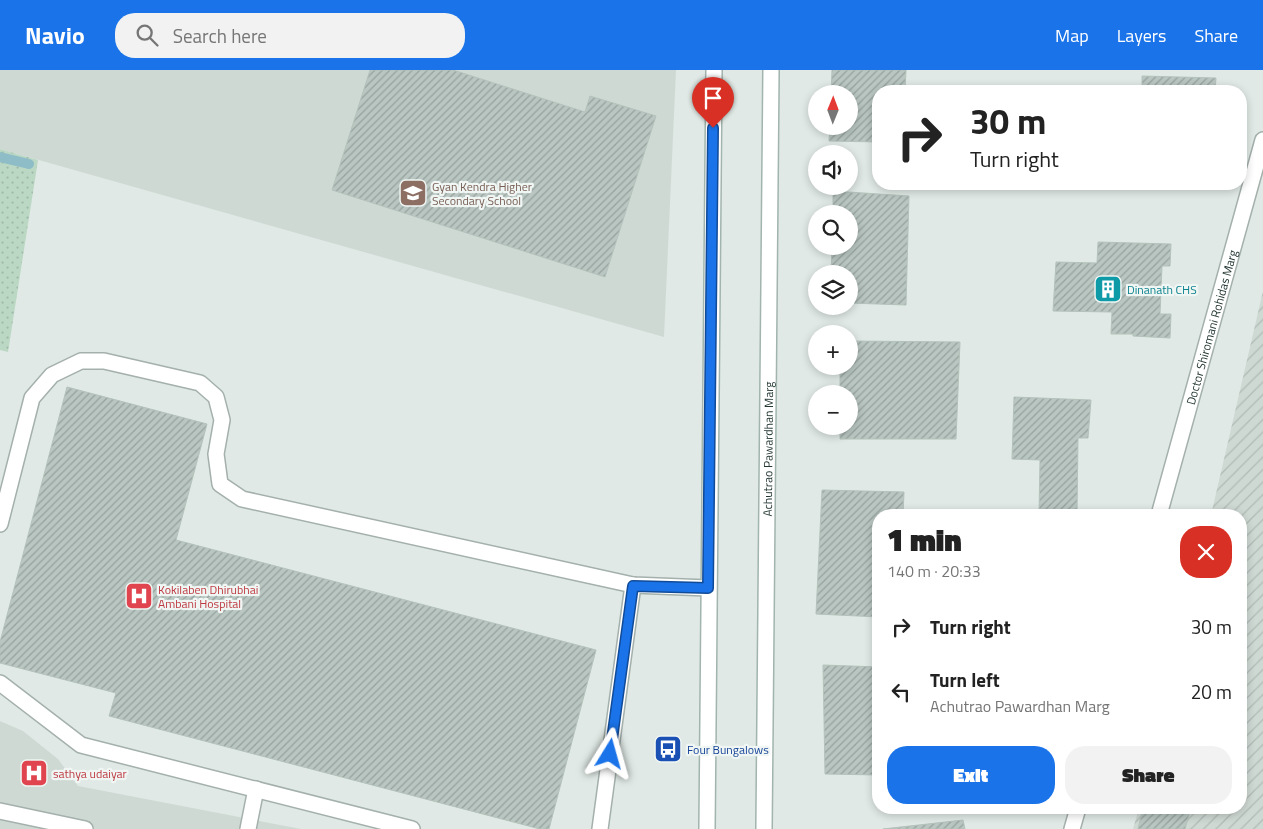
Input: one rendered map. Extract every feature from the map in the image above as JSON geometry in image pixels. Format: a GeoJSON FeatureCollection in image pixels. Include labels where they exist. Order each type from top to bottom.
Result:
{"type":"FeatureCollection","features":[{"type":"Feature","properties":{"kind":"main road"},"geometry":{"type":"LineString","coordinates":[[706,829],[714,70]]}},
{"type":"Feature","properties":{"kind":"main road","name":"Achutrao Pawardhan Marg"},"geometry":{"type":"LineString","coordinates":[[764,829],[771,70]]}},
{"type":"Feature","properties":{"kind":"main road","name":"Doctor Shiromani Rohidas Marg"},"geometry":{"type":"LineString","coordinates":[[1161,509],[1263,140]]}},
{"type":"Feature","properties":{"kind":"main road"},"geometry":{"type":"LineString","coordinates":[[0,524],[32,398],[52,375],[81,361],[104,361],[200,383],[216,397],[222,420],[216,454],[220,484],[242,499],[633,586],[708,588]]}},
{"type":"Feature","properties":{"kind":"main road"},"geometry":{"type":"LineString","coordinates":[[600,829],[633,586]]}},
{"type":"Feature","properties":{"kind":"main road"},"geometry":{"type":"LineString","coordinates":[[0,683],[80,745],[412,829]]}},
{"type":"Feature","properties":{"kind":"main road"},"geometry":{"type":"LineString","coordinates":[[248,829],[256,789]]}},
{"type":"Feature","properties":{"kind":"main road"},"geometry":{"type":"LineString","coordinates":[[0,811],[85,829]]}},
{"type":"Feature","properties":{"kind":"main road"},"geometry":{"type":"LineString","coordinates":[[1072,829],[1076,814]]}},
{"type":"Feature","properties":{"kind":"shaded area","name":"Gyan Kendra Higher Secondary School"},"geometry":{"type":"Polygon","coordinates":[[[0,70],[676,70],[664,337],[0,149],[0,70]]]}},
{"type":"Feature","properties":{"kind":"shaded area"},"geometry":{"type":"Polygon","coordinates":[[[1263,291],[1263,829],[1133,829],[1137,814],[1247,814],[1247,509],[1212,509],[1263,291]]]}},
{"type":"Feature","properties":{"kind":"shaded area","name":"sathya udaiyar"},"geometry":{"type":"Polygon","coordinates":[[[0,721],[23,731],[58,759],[78,786],[301,829],[0,829],[0,721]]]}},
{"type":"Feature","properties":{"kind":"green space"},"geometry":{"type":"Polygon","coordinates":[[[0,149],[38,160],[8,352],[0,350],[0,149]]]}},
{"type":"Feature","properties":{"kind":"building"},"geometry":{"type":"Polygon","coordinates":[[[370,70],[453,70],[585,112],[590,96],[656,116],[605,277],[332,190],[370,70]]]}},
{"type":"Feature","properties":{"kind":"building"},"geometry":{"type":"Polygon","coordinates":[[[832,70],[906,70],[905,85],[872,85],[872,142],[829,141],[829,135],[858,135],[858,85],[831,85],[832,70]]]}},
{"type":"Feature","properties":{"kind":"building"},"geometry":{"type":"Polygon","coordinates":[[[1142,76],[1216,78],[1215,85],[1142,85],[1142,76]]]}},
{"type":"Feature","properties":{"kind":"building"},"geometry":{"type":"Polygon","coordinates":[[[858,193],[909,196],[906,305],[858,303],[858,265],[831,265],[832,255],[858,255],[858,205],[833,205],[833,195],[858,195],[858,193]]]}},
{"type":"Feature","properties":{"kind":"building","name":"Dinanath CHS"},"geometry":{"type":"Polygon","coordinates":[[[1098,242],[1171,244],[1170,266],[1162,266],[1160,314],[1171,314],[1170,338],[1111,334],[1112,312],[1053,311],[1056,262],[1097,263],[1098,242]]]}},
{"type":"Feature","properties":{"kind":"building"},"geometry":{"type":"Polygon","coordinates":[[[858,341],[960,342],[956,439],[840,439],[840,435],[858,435],[858,385],[840,385],[840,375],[858,375],[858,341]]]}},
{"type":"Feature","properties":{"kind":"building","name":"Kokilaben Dhirubhai Ambani Hospital"},"geometry":{"type":"Polygon","coordinates":[[[67,387],[207,424],[176,540],[596,650],[549,829],[540,829],[109,716],[116,693],[0,663],[0,642],[67,387]]]}},
{"type":"Feature","properties":{"kind":"building"},"geometry":{"type":"Polygon","coordinates":[[[1014,397],[1091,400],[1088,438],[1078,438],[1077,509],[1039,509],[1040,460],[1012,459],[1014,397]]]}},
{"type":"Feature","properties":{"kind":"building"},"geometry":{"type":"Polygon","coordinates":[[[822,490],[904,492],[903,509],[872,509],[872,617],[816,614],[822,490]]]}},
{"type":"Feature","properties":{"kind":"building"},"geometry":{"type":"Polygon","coordinates":[[[823,665],[872,667],[872,775],[825,774],[823,665]]]}},
{"type":"Feature","properties":{"kind":"building"},"geometry":{"type":"Polygon","coordinates":[[[1142,814],[1189,814],[1185,829],[1138,829],[1142,814]]]}},
{"type":"Feature","properties":{"kind":"building"},"geometry":{"type":"Polygon","coordinates":[[[963,820],[965,829],[883,829],[963,820]]]}},
{"type":"Feature","properties":{"kind":"waterway"},"geometry":{"type":"LineString","coordinates":[[0,157],[29,164]]}},
{"type":"Feature","properties":{"kind":"place","name":"Gyan Kendra Higher Secondary School"},"geometry":{"type":"Point","coordinates":[413,193]}},
{"type":"Feature","properties":{"kind":"place","name":"Dinanath CHS"},"geometry":{"type":"Point","coordinates":[1108,289]}},
{"type":"Feature","properties":{"kind":"place","name":"Kokilaben Dhirubhai Ambani Hospital"},"geometry":{"type":"Point","coordinates":[139,596]}},
{"type":"Feature","properties":{"kind":"place","name":"Four Bungalows"},"geometry":{"type":"Point","coordinates":[668,749]}},
{"type":"Feature","properties":{"kind":"place","name":"sathya udaiyar"},"geometry":{"type":"Point","coordinates":[34,773]}},
{"type":"Feature","properties":{"kind":"route"},"geometry":{"type":"LineString","coordinates":[[610,754],[633,586],[708,588],[713,128]]}}]}
